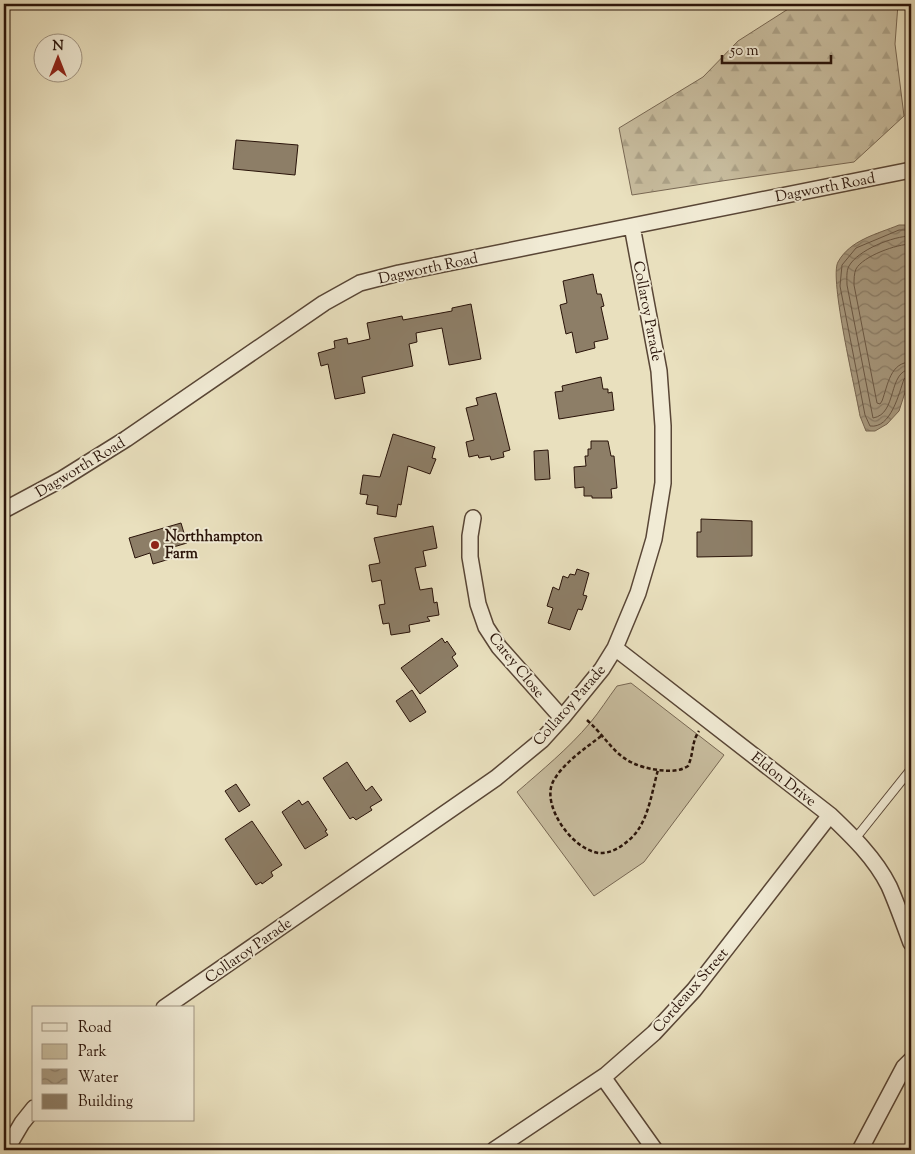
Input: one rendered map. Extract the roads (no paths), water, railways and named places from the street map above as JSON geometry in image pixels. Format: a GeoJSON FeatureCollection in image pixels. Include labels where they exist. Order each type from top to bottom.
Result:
{"type":"FeatureCollection","features":[{"type":"Feature","properties":{"kind":"street","name":"Dagworth Road"},"geometry":{"type":"LineString","coordinates":[[4,510],[62,479],[126,439],[318,307],[360,283],[911,170]]}},
{"type":"Feature","properties":{"kind":"street","name":"Collaroy Parade"},"geometry":{"type":"LineString","coordinates":[[167,1006],[496,778],[527,753],[562,718],[602,669],[616,648],[638,593],[654,538],[664,455],[659,371],[632,226]]}},
{"type":"Feature","properties":{"kind":"street","name":"Carey Close"},"geometry":{"type":"LineString","coordinates":[[474,518],[470,536],[470,557],[478,604],[486,626],[498,647],[562,718]]}},
{"type":"Feature","properties":{"kind":"street","name":"Eldon Drive"},"geometry":{"type":"LineString","coordinates":[[616,648],[830,815],[856,839],[872,859],[888,885],[911,943]]}},
{"type":"Feature","properties":{"kind":"street","name":"Cordeaux Street"},"geometry":{"type":"LineString","coordinates":[[494,1150],[603,1077],[654,1033],[694,990],[830,815]]}},
{"type":"Feature","properties":{"kind":"street"},"geometry":{"type":"LineString","coordinates":[[860,1150],[904,1067],[911,1060]]}},
{"type":"Feature","properties":{"kind":"street"},"geometry":{"type":"LineString","coordinates":[[603,1077],[655,1150]]}},
{"type":"Feature","properties":{"kind":"street"},"geometry":{"type":"LineString","coordinates":[[6,1150],[32,1110]]}},
{"type":"Feature","properties":{"kind":"lane"},"geometry":{"type":"LineString","coordinates":[[856,839],[911,769]]}},
{"type":"Feature","properties":{"kind":"water"},"geometry":{"type":"Polygon","coordinates":[[[899,225],[911,225],[911,374],[899,411],[887,424],[875,431],[866,431],[860,416],[844,336],[836,272],[838,262],[850,248],[873,235],[899,225]]]}},
{"type":"Feature","properties":{"kind":"place","name":"Northhampton Farm"},"geometry":{"type":"Point","coordinates":[155,545]}}]}
